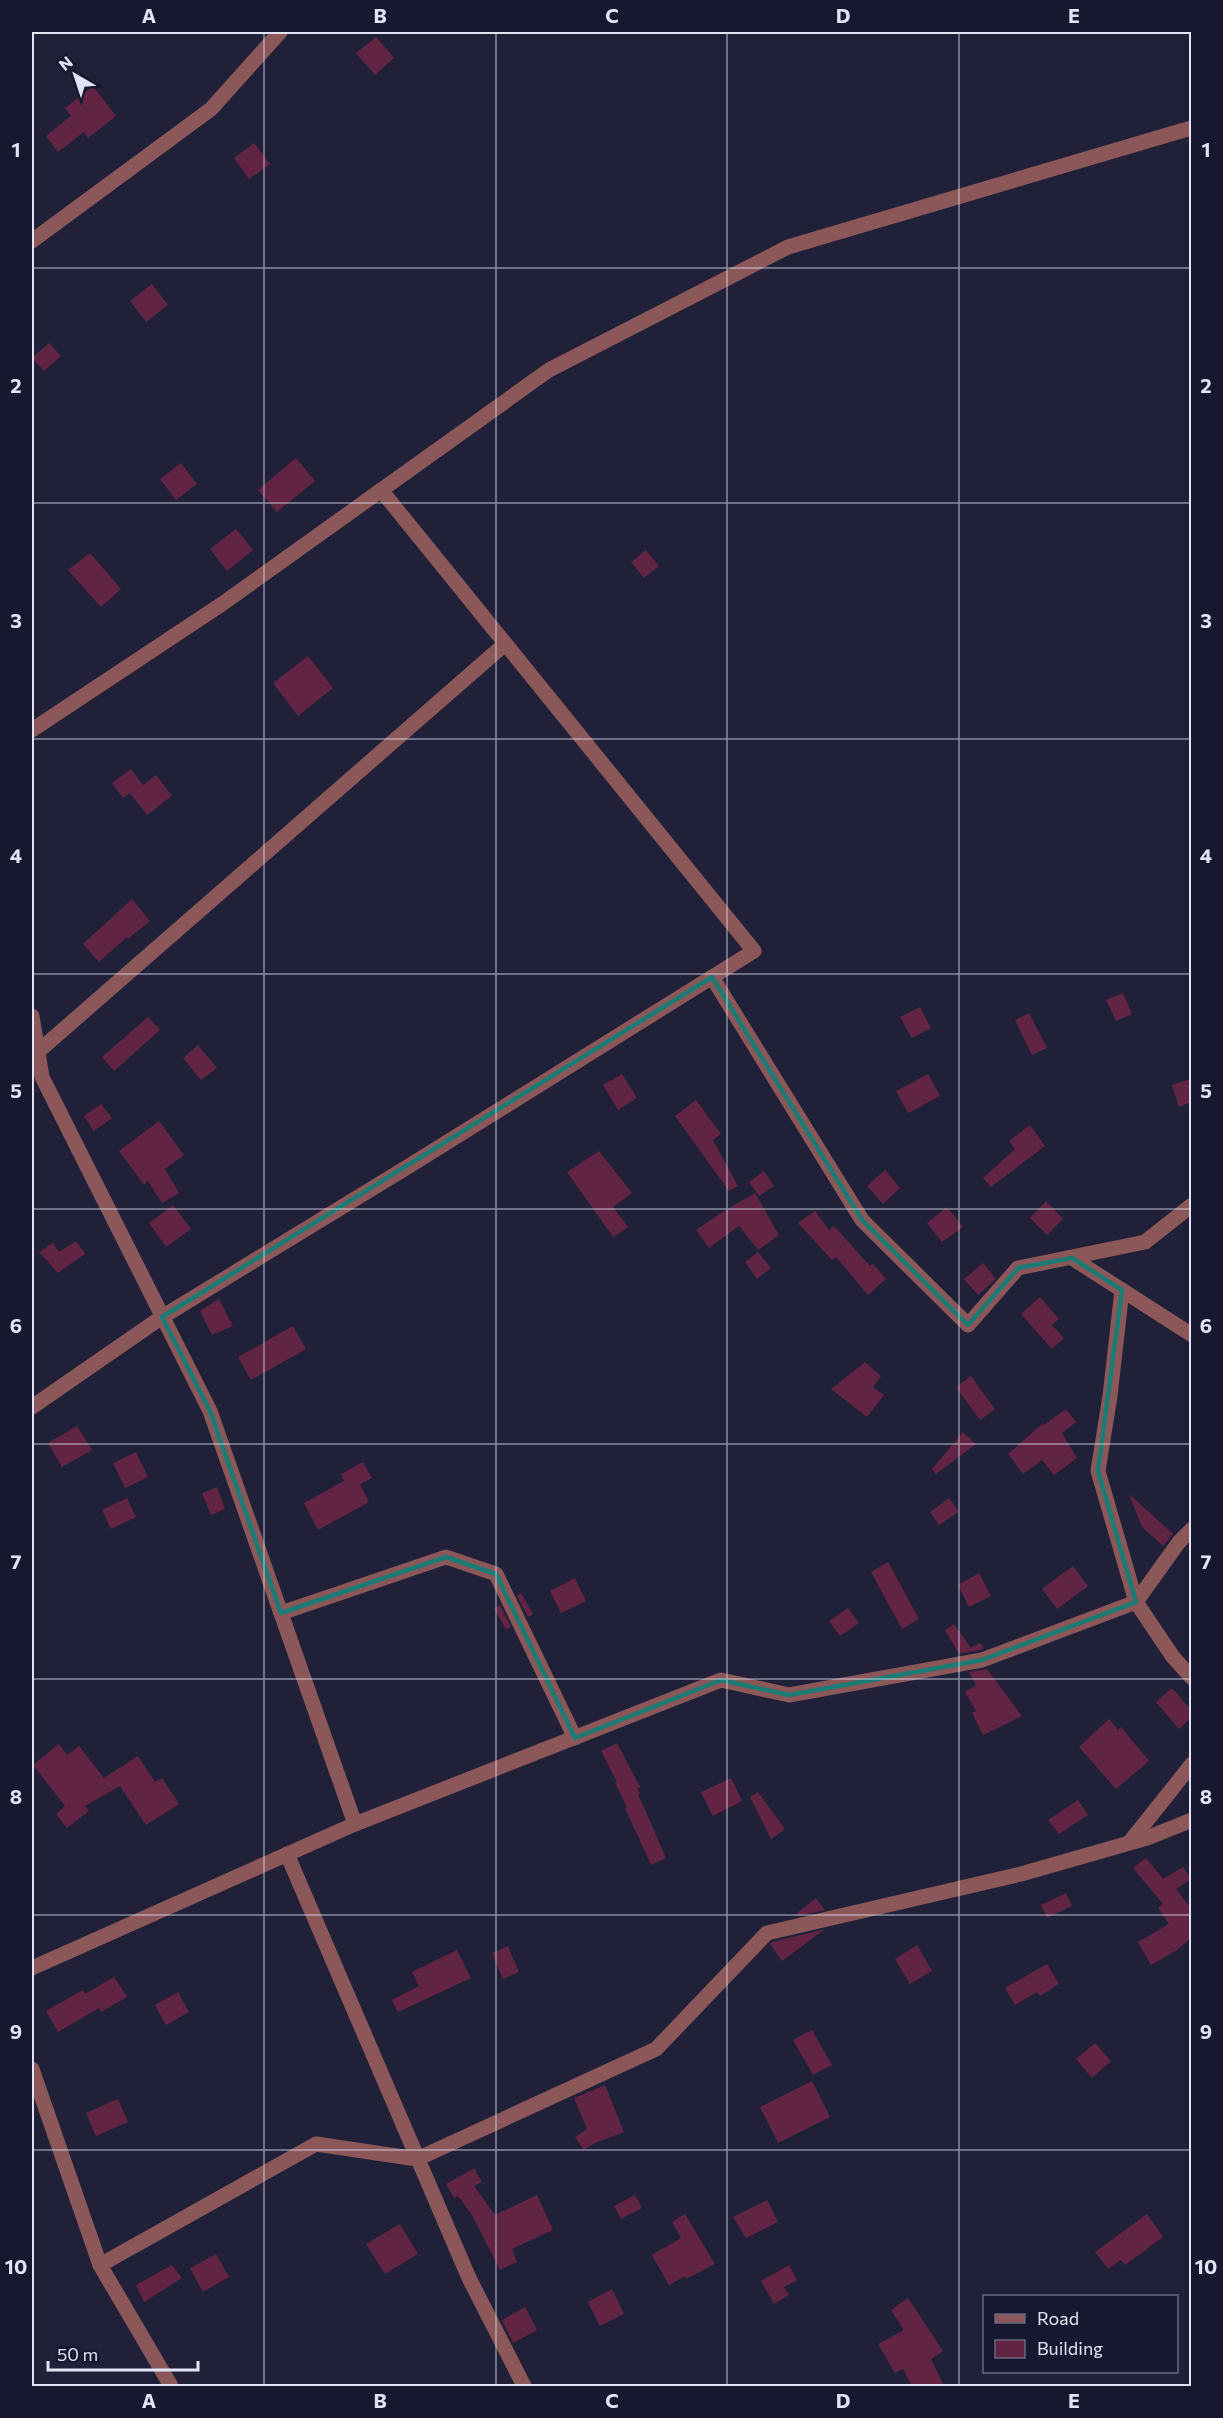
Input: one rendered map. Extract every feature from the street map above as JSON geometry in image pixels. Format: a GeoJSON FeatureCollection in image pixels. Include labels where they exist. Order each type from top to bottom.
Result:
{"type":"FeatureCollection","features":[{"type":"Feature","properties":{"kind":"street"},"geometry":{"type":"LineString","coordinates":[[32,240],[211,109],[280,32]]}},
{"type":"Feature","properties":{"kind":"street"},"geometry":{"type":"LineString","coordinates":[[32,730],[222,604],[549,370],[788,247],[1191,128]]}},
{"type":"Feature","properties":{"kind":"street"},"geometry":{"type":"LineString","coordinates":[[32,1407],[162,1317],[754,951],[381,490]]}},
{"type":"Feature","properties":{"kind":"street"},"geometry":{"type":"LineString","coordinates":[[34,1055],[505,644]]}},
{"type":"Feature","properties":{"kind":"street"},"geometry":{"type":"LineString","coordinates":[[712,977],[862,1220],[968,1325],[1018,1268],[1145,1242],[1191,1205]]}},
{"type":"Feature","properties":{"kind":"street"},"geometry":{"type":"LineString","coordinates":[[32,1016],[34,1055],[42,1077],[210,1411],[355,1824]]}},
{"type":"Feature","properties":{"kind":"street"},"geometry":{"type":"LineString","coordinates":[[1072,1258],[1191,1335]]}},
{"type":"Feature","properties":{"kind":"street"},"geometry":{"type":"LineString","coordinates":[[1122,1290],[1110,1396],[1098,1471],[1136,1602],[1173,1657],[1191,1678]]}},
{"type":"Feature","properties":{"kind":"street"},"geometry":{"type":"LineString","coordinates":[[32,1968],[355,1824],[721,1680],[789,1695],[982,1660],[1136,1602],[1191,1529]]}},
{"type":"Feature","properties":{"kind":"street"},"geometry":{"type":"LineString","coordinates":[[281,1613],[446,1557],[496,1574],[575,1738]]}},
{"type":"Feature","properties":{"kind":"street"},"geometry":{"type":"LineString","coordinates":[[1129,1843],[1191,1764]]}},
{"type":"Feature","properties":{"kind":"street"},"geometry":{"type":"LineString","coordinates":[[100,2265],[316,2144],[417,2159],[656,2049],[767,1933],[1021,1874],[1129,1843],[1191,1820]]}},
{"type":"Feature","properties":{"kind":"street"},"geometry":{"type":"LineString","coordinates":[[287,1854],[469,2278],[524,2386]]}},
{"type":"Feature","properties":{"kind":"street"},"geometry":{"type":"LineString","coordinates":[[33,2076],[100,2265],[171,2386]]}},
{"type":"Feature","properties":{"kind":"highlighted area"},"geometry":{"type":"Polygon","coordinates":[[[712,977],[862,1220],[968,1325],[1018,1268],[1072,1258],[1122,1290],[1098,1471],[1136,1602],[982,1660],[789,1695],[721,1680],[575,1738],[496,1574],[446,1557],[281,1613],[210,1411],[162,1317],[712,977]]]}},
{"type":"Feature","properties":{"kind":"building"},"geometry":{"type":"Polygon","coordinates":[[[376,37],[394,58],[375,75],[356,53],[376,37]]]}},
{"type":"Feature","properties":{"kind":"building"},"geometry":{"type":"Polygon","coordinates":[[[93,86],[116,116],[88,138],[84,132],[58,152],[46,136],[71,116],[65,108],[93,86]]]}},
{"type":"Feature","properties":{"kind":"building"},"geometry":{"type":"Polygon","coordinates":[[[254,143],[270,164],[249,179],[234,158],[254,143]]]}},
{"type":"Feature","properties":{"kind":"building"},"geometry":{"type":"Polygon","coordinates":[[[152,284],[168,305],[146,322],[130,301],[152,284]]]}},
{"type":"Feature","properties":{"kind":"building"},"geometry":{"type":"Polygon","coordinates":[[[49,343],[61,356],[44,371],[32,358],[49,343]]]}},
{"type":"Feature","properties":{"kind":"building"},"geometry":{"type":"Polygon","coordinates":[[[296,458],[315,481],[277,512],[258,490],[296,458]]]}},
{"type":"Feature","properties":{"kind":"building"},"geometry":{"type":"Polygon","coordinates":[[[181,463],[197,484],[176,500],[160,479],[181,463]]]}},
{"type":"Feature","properties":{"kind":"building"},"geometry":{"type":"Polygon","coordinates":[[[236,529],[253,550],[227,571],[210,549],[236,529]]]}},
{"type":"Feature","properties":{"kind":"building"},"geometry":{"type":"Polygon","coordinates":[[[646,550],[659,566],[644,578],[631,562],[646,550]]]}},
{"type":"Feature","properties":{"kind":"building"},"geometry":{"type":"Polygon","coordinates":[[[90,553],[121,589],[101,607],[68,570],[90,553]]]}},
{"type":"Feature","properties":{"kind":"building"},"geometry":{"type":"Polygon","coordinates":[[[308,656],[333,688],[298,716],[273,683],[308,656]]]}},
{"type":"Feature","properties":{"kind":"building"},"geometry":{"type":"Polygon","coordinates":[[[131,769],[143,785],[156,775],[172,796],[147,815],[130,793],[123,798],[112,783],[131,769]]]}},
{"type":"Feature","properties":{"kind":"building"},"geometry":{"type":"Polygon","coordinates":[[[132,899],[150,921],[128,939],[127,937],[99,962],[83,944],[132,899]]]}},
{"type":"Feature","properties":{"kind":"building"},"geometry":{"type":"Polygon","coordinates":[[[1123,993],[1132,1014],[1116,1021],[1106,1000],[1123,993]]]}},
{"type":"Feature","properties":{"kind":"building"},"geometry":{"type":"Polygon","coordinates":[[[920,1007],[931,1028],[912,1038],[900,1017],[920,1007]]]}},
{"type":"Feature","properties":{"kind":"building"},"geometry":{"type":"Polygon","coordinates":[[[1029,1013],[1047,1048],[1032,1055],[1015,1020],[1029,1013]]]}},
{"type":"Feature","properties":{"kind":"building"},"geometry":{"type":"Polygon","coordinates":[[[148,1017],[160,1030],[114,1071],[102,1057],[148,1017]]]}},
{"type":"Feature","properties":{"kind":"building"},"geometry":{"type":"Polygon","coordinates":[[[198,1045],[217,1068],[201,1080],[183,1058],[198,1045]]]}},
{"type":"Feature","properties":{"kind":"building"},"geometry":{"type":"Polygon","coordinates":[[[622,1074],[637,1098],[618,1110],[603,1085],[622,1074]]]}},
{"type":"Feature","properties":{"kind":"building"},"geometry":{"type":"Polygon","coordinates":[[[928,1074],[940,1096],[908,1113],[896,1091],[928,1074]]]}},
{"type":"Feature","properties":{"kind":"building"},"geometry":{"type":"Polygon","coordinates":[[[1191,1079],[1191,1102],[1179,1107],[1172,1085],[1191,1079]]]}},
{"type":"Feature","properties":{"kind":"building"},"geometry":{"type":"Polygon","coordinates":[[[696,1100],[721,1134],[713,1140],[738,1186],[729,1191],[675,1116],[696,1100]]]}},
{"type":"Feature","properties":{"kind":"building"},"geometry":{"type":"Polygon","coordinates":[[[101,1104],[112,1118],[94,1131],[84,1116],[101,1104]]]}},
{"type":"Feature","properties":{"kind":"building"},"geometry":{"type":"Polygon","coordinates":[[[159,1121],[184,1155],[165,1169],[179,1193],[162,1203],[148,1181],[144,1185],[119,1151],[159,1121]]]}},
{"type":"Feature","properties":{"kind":"building"},"geometry":{"type":"Polygon","coordinates":[[[1030,1125],[1045,1146],[991,1187],[983,1178],[1015,1149],[1009,1141],[1030,1125]]]}},
{"type":"Feature","properties":{"kind":"building"},"geometry":{"type":"Polygon","coordinates":[[[599,1151],[632,1193],[613,1207],[628,1227],[613,1237],[567,1172],[599,1151]]]}},
{"type":"Feature","properties":{"kind":"building"},"geometry":{"type":"Polygon","coordinates":[[[885,1170],[900,1188],[883,1204],[867,1186],[885,1170]]]}},
{"type":"Feature","properties":{"kind":"building"},"geometry":{"type":"Polygon","coordinates":[[[764,1171],[774,1186],[759,1196],[749,1182],[764,1171]]]}},
{"type":"Feature","properties":{"kind":"building"},"geometry":{"type":"Polygon","coordinates":[[[755,1193],[779,1235],[758,1250],[739,1226],[709,1248],[696,1230],[755,1193]]]}},
{"type":"Feature","properties":{"kind":"building"},"geometry":{"type":"Polygon","coordinates":[[[1046,1201],[1063,1219],[1047,1235],[1030,1218],[1046,1201]]]}},
{"type":"Feature","properties":{"kind":"building"},"geometry":{"type":"Polygon","coordinates":[[[173,1205],[191,1229],[166,1247],[149,1223],[173,1205]]]}},
{"type":"Feature","properties":{"kind":"building"},"geometry":{"type":"Polygon","coordinates":[[[947,1207],[963,1227],[942,1242],[927,1223],[947,1207]]]}},
{"type":"Feature","properties":{"kind":"building"},"geometry":{"type":"Polygon","coordinates":[[[815,1211],[829,1230],[834,1226],[870,1266],[873,1264],[886,1279],[868,1295],[836,1257],[832,1260],[798,1223],[815,1211]]]}},
{"type":"Feature","properties":{"kind":"building"},"geometry":{"type":"Polygon","coordinates":[[[76,1241],[85,1254],[58,1273],[39,1252],[53,1243],[59,1252],[76,1241]]]}},
{"type":"Feature","properties":{"kind":"building"},"geometry":{"type":"Polygon","coordinates":[[[758,1252],[771,1268],[757,1279],[745,1262],[758,1252]]]}},
{"type":"Feature","properties":{"kind":"building"},"geometry":{"type":"Polygon","coordinates":[[[983,1263],[996,1279],[978,1295],[964,1279],[983,1263]]]}},
{"type":"Feature","properties":{"kind":"building"},"geometry":{"type":"Polygon","coordinates":[[[1040,1297],[1059,1319],[1052,1325],[1064,1338],[1052,1349],[1021,1314],[1040,1297]]]}},
{"type":"Feature","properties":{"kind":"building"},"geometry":{"type":"Polygon","coordinates":[[[219,1299],[233,1326],[212,1335],[200,1311],[219,1299]]]}},
{"type":"Feature","properties":{"kind":"building"},"geometry":{"type":"Polygon","coordinates":[[[293,1326],[306,1349],[251,1380],[238,1357],[293,1326]]]}},
{"type":"Feature","properties":{"kind":"building"},"geometry":{"type":"Polygon","coordinates":[[[865,1362],[881,1376],[873,1387],[884,1395],[867,1417],[831,1389],[865,1362]]]}},
{"type":"Feature","properties":{"kind":"building"},"geometry":{"type":"Polygon","coordinates":[[[971,1376],[995,1409],[980,1420],[956,1387],[971,1376]]]}},
{"type":"Feature","properties":{"kind":"building"},"geometry":{"type":"Polygon","coordinates":[[[1066,1409],[1076,1422],[1062,1433],[1077,1458],[1054,1475],[1042,1460],[1023,1474],[1008,1454],[1042,1424],[1044,1425],[1066,1409]]]}},
{"type":"Feature","properties":{"kind":"building"},"geometry":{"type":"Polygon","coordinates":[[[77,1426],[92,1450],[62,1467],[48,1443],[77,1426]]]}},
{"type":"Feature","properties":{"kind":"building"},"geometry":{"type":"Polygon","coordinates":[[[963,1432],[976,1444],[936,1474],[932,1469],[963,1432]]]}},
{"type":"Feature","properties":{"kind":"building"},"geometry":{"type":"Polygon","coordinates":[[[136,1452],[148,1477],[125,1488],[113,1463],[136,1452]]]}},
{"type":"Feature","properties":{"kind":"building"},"geometry":{"type":"Polygon","coordinates":[[[363,1462],[372,1478],[360,1484],[369,1502],[318,1530],[304,1503],[344,1481],[341,1474],[363,1462]]]}},
{"type":"Feature","properties":{"kind":"building"},"geometry":{"type":"Polygon","coordinates":[[[217,1487],[225,1509],[211,1515],[202,1493],[217,1487]]]}},
{"type":"Feature","properties":{"kind":"building"},"geometry":{"type":"Polygon","coordinates":[[[1129,1494],[1173,1534],[1163,1546],[1142,1527],[1129,1494]]]}},
{"type":"Feature","properties":{"kind":"building"},"geometry":{"type":"Polygon","coordinates":[[[127,1498],[136,1517],[111,1529],[102,1510],[127,1498]]]}},
{"type":"Feature","properties":{"kind":"building"},"geometry":{"type":"Polygon","coordinates":[[[949,1498],[959,1512],[939,1525],[930,1512],[949,1498]]]}},
{"type":"Feature","properties":{"kind":"building"},"geometry":{"type":"Polygon","coordinates":[[[888,1562],[919,1619],[902,1629],[871,1572],[888,1562]]]}},
{"type":"Feature","properties":{"kind":"building"},"geometry":{"type":"Polygon","coordinates":[[[1073,1566],[1088,1586],[1057,1609],[1042,1589],[1073,1566]]]}},
{"type":"Feature","properties":{"kind":"building"},"geometry":{"type":"Polygon","coordinates":[[[979,1573],[991,1596],[969,1607],[958,1585],[979,1573]]]}},
{"type":"Feature","properties":{"kind":"building"},"geometry":{"type":"Polygon","coordinates":[[[575,1578],[586,1601],[561,1613],[550,1591],[575,1578]]]}},
{"type":"Feature","properties":{"kind":"building"},"geometry":{"type":"Polygon","coordinates":[[[521,1593],[533,1614],[528,1617],[517,1596],[521,1593]]]}},
{"type":"Feature","properties":{"kind":"building"},"geometry":{"type":"Polygon","coordinates":[[[500,1605],[511,1627],[506,1629],[494,1609],[500,1605]]]}},
{"type":"Feature","properties":{"kind":"building"},"geometry":{"type":"Polygon","coordinates":[[[848,1608],[859,1623],[840,1636],[829,1621],[848,1608]]]}},
{"type":"Feature","properties":{"kind":"building"},"geometry":{"type":"Polygon","coordinates":[[[954,1624],[971,1648],[980,1643],[984,1649],[959,1654],[945,1630],[954,1624]]]}},
{"type":"Feature","properties":{"kind":"building"},"geometry":{"type":"Polygon","coordinates":[[[987,1669],[1022,1716],[983,1735],[972,1713],[976,1711],[965,1692],[976,1685],[969,1672],[987,1669]]]}},
{"type":"Feature","properties":{"kind":"building"},"geometry":{"type":"Polygon","coordinates":[[[1172,1688],[1191,1710],[1191,1718],[1179,1729],[1156,1702],[1172,1688]]]}},
{"type":"Feature","properties":{"kind":"building"},"geometry":{"type":"Polygon","coordinates":[[[1109,1719],[1118,1730],[1121,1727],[1149,1761],[1116,1789],[1079,1747],[1109,1719]]]}},
{"type":"Feature","properties":{"kind":"building"},"geometry":{"type":"Polygon","coordinates":[[[617,1743],[640,1787],[637,1788],[640,1794],[638,1794],[666,1858],[651,1865],[625,1808],[627,1807],[615,1783],[617,1782],[601,1751],[617,1743]]]}},
{"type":"Feature","properties":{"kind":"building"},"geometry":{"type":"Polygon","coordinates":[[[59,1744],[67,1755],[79,1746],[104,1778],[138,1756],[155,1782],[162,1778],[179,1804],[146,1825],[120,1786],[85,1806],[89,1811],[67,1828],[56,1814],[65,1806],[33,1765],[59,1744]]]}},
{"type":"Feature","properties":{"kind":"building"},"geometry":{"type":"Polygon","coordinates":[[[731,1778],[742,1801],[713,1816],[701,1792],[731,1778]]]}},
{"type":"Feature","properties":{"kind":"building"},"geometry":{"type":"Polygon","coordinates":[[[758,1792],[785,1829],[771,1839],[750,1797],[758,1792]]]}},
{"type":"Feature","properties":{"kind":"building"},"geometry":{"type":"Polygon","coordinates":[[[1078,1800],[1088,1815],[1059,1834],[1048,1820],[1078,1800]]]}},
{"type":"Feature","properties":{"kind":"building"},"geometry":{"type":"Polygon","coordinates":[[[1146,1858],[1163,1879],[1183,1867],[1191,1879],[1176,1889],[1191,1909],[1191,1938],[1177,1950],[1151,1965],[1138,1942],[1169,1924],[1158,1908],[1163,1904],[1133,1868],[1146,1858]]]}},
{"type":"Feature","properties":{"kind":"building"},"geometry":{"type":"Polygon","coordinates":[[[1066,1893],[1072,1906],[1047,1918],[1041,1905],[1066,1893]]]}},
{"type":"Feature","properties":{"kind":"building"},"geometry":{"type":"Polygon","coordinates":[[[816,1898],[825,1910],[799,1916],[797,1913],[816,1898]]]}},
{"type":"Feature","properties":{"kind":"building"},"geometry":{"type":"Polygon","coordinates":[[[825,1929],[782,1961],[770,1944],[772,1942],[825,1929]]]}},
{"type":"Feature","properties":{"kind":"building"},"geometry":{"type":"Polygon","coordinates":[[[917,1945],[932,1971],[910,1984],[895,1959],[917,1945]]]}},
{"type":"Feature","properties":{"kind":"building"},"geometry":{"type":"Polygon","coordinates":[[[508,1946],[519,1972],[503,1979],[492,1953],[508,1946]]]}},
{"type":"Feature","properties":{"kind":"building"},"geometry":{"type":"Polygon","coordinates":[[[457,1950],[471,1978],[398,2012],[392,2000],[419,1986],[412,1972],[457,1950]]]}},
{"type":"Feature","properties":{"kind":"building"},"geometry":{"type":"Polygon","coordinates":[[[1047,1964],[1059,1984],[1040,1996],[1037,1992],[1015,2005],[1005,1988],[1047,1964]]]}},
{"type":"Feature","properties":{"kind":"building"},"geometry":{"type":"Polygon","coordinates":[[[114,1977],[127,1997],[101,2012],[99,2008],[58,2032],[46,2011],[83,1990],[85,1994],[114,1977]]]}},
{"type":"Feature","properties":{"kind":"building"},"geometry":{"type":"Polygon","coordinates":[[[178,1992],[189,2012],[166,2025],[155,2005],[178,1992]]]}},
{"type":"Feature","properties":{"kind":"building"},"geometry":{"type":"Polygon","coordinates":[[[812,2030],[832,2065],[813,2075],[793,2040],[812,2030]]]}},
{"type":"Feature","properties":{"kind":"building"},"geometry":{"type":"Polygon","coordinates":[[[1095,2043],[1111,2061],[1092,2078],[1076,2059],[1095,2043]]]}},
{"type":"Feature","properties":{"kind":"building"},"geometry":{"type":"Polygon","coordinates":[[[812,2081],[830,2117],[778,2143],[760,2107],[812,2081]]]}},
{"type":"Feature","properties":{"kind":"building"},"geometry":{"type":"Polygon","coordinates":[[[605,2085],[624,2132],[595,2143],[584,2150],[575,2137],[587,2129],[574,2098],[605,2085]]]}},
{"type":"Feature","properties":{"kind":"building"},"geometry":{"type":"Polygon","coordinates":[[[118,2099],[128,2122],[96,2136],[86,2113],[118,2099]]]}},
{"type":"Feature","properties":{"kind":"building"},"geometry":{"type":"Polygon","coordinates":[[[474,2168],[482,2182],[474,2186],[495,2215],[537,2195],[553,2230],[512,2249],[517,2262],[500,2270],[472,2215],[458,2196],[454,2198],[446,2184],[474,2168]]]}},
{"type":"Feature","properties":{"kind":"building"},"geometry":{"type":"Polygon","coordinates":[[[635,2195],[642,2208],[621,2219],[614,2206],[635,2195]]]}},
{"type":"Feature","properties":{"kind":"building"},"geometry":{"type":"Polygon","coordinates":[[[767,2200],[778,2222],[746,2238],[733,2217],[767,2200]]]}},
{"type":"Feature","properties":{"kind":"building"},"geometry":{"type":"Polygon","coordinates":[[[685,2214],[715,2264],[669,2285],[652,2255],[681,2238],[672,2222],[685,2214]]]}},
{"type":"Feature","properties":{"kind":"building"},"geometry":{"type":"Polygon","coordinates":[[[1147,2214],[1163,2237],[1125,2265],[1121,2260],[1108,2269],[1095,2252],[1147,2214]]]}},
{"type":"Feature","properties":{"kind":"building"},"geometry":{"type":"Polygon","coordinates":[[[400,2224],[418,2254],[385,2274],[366,2244],[400,2224]]]}},
{"type":"Feature","properties":{"kind":"building"},"geometry":{"type":"Polygon","coordinates":[[[216,2254],[229,2277],[203,2292],[190,2268],[216,2254]]]}},
{"type":"Feature","properties":{"kind":"building"},"geometry":{"type":"Polygon","coordinates":[[[172,2265],[182,2278],[144,2302],[136,2285],[172,2265]]]}},
{"type":"Feature","properties":{"kind":"building"},"geometry":{"type":"Polygon","coordinates":[[[789,2265],[797,2280],[784,2287],[789,2295],[774,2304],[761,2281],[789,2265]]]}},
{"type":"Feature","properties":{"kind":"building"},"geometry":{"type":"Polygon","coordinates":[[[612,2289],[624,2314],[600,2326],[588,2302],[612,2289]]]}},
{"type":"Feature","properties":{"kind":"building"},"geometry":{"type":"Polygon","coordinates":[[[908,2298],[943,2351],[931,2359],[944,2386],[912,2386],[903,2369],[895,2373],[878,2344],[904,2330],[891,2310],[908,2298]]]}},
{"type":"Feature","properties":{"kind":"building"},"geometry":{"type":"Polygon","coordinates":[[[525,2307],[537,2330],[513,2343],[502,2320],[525,2307]]]}}]}
